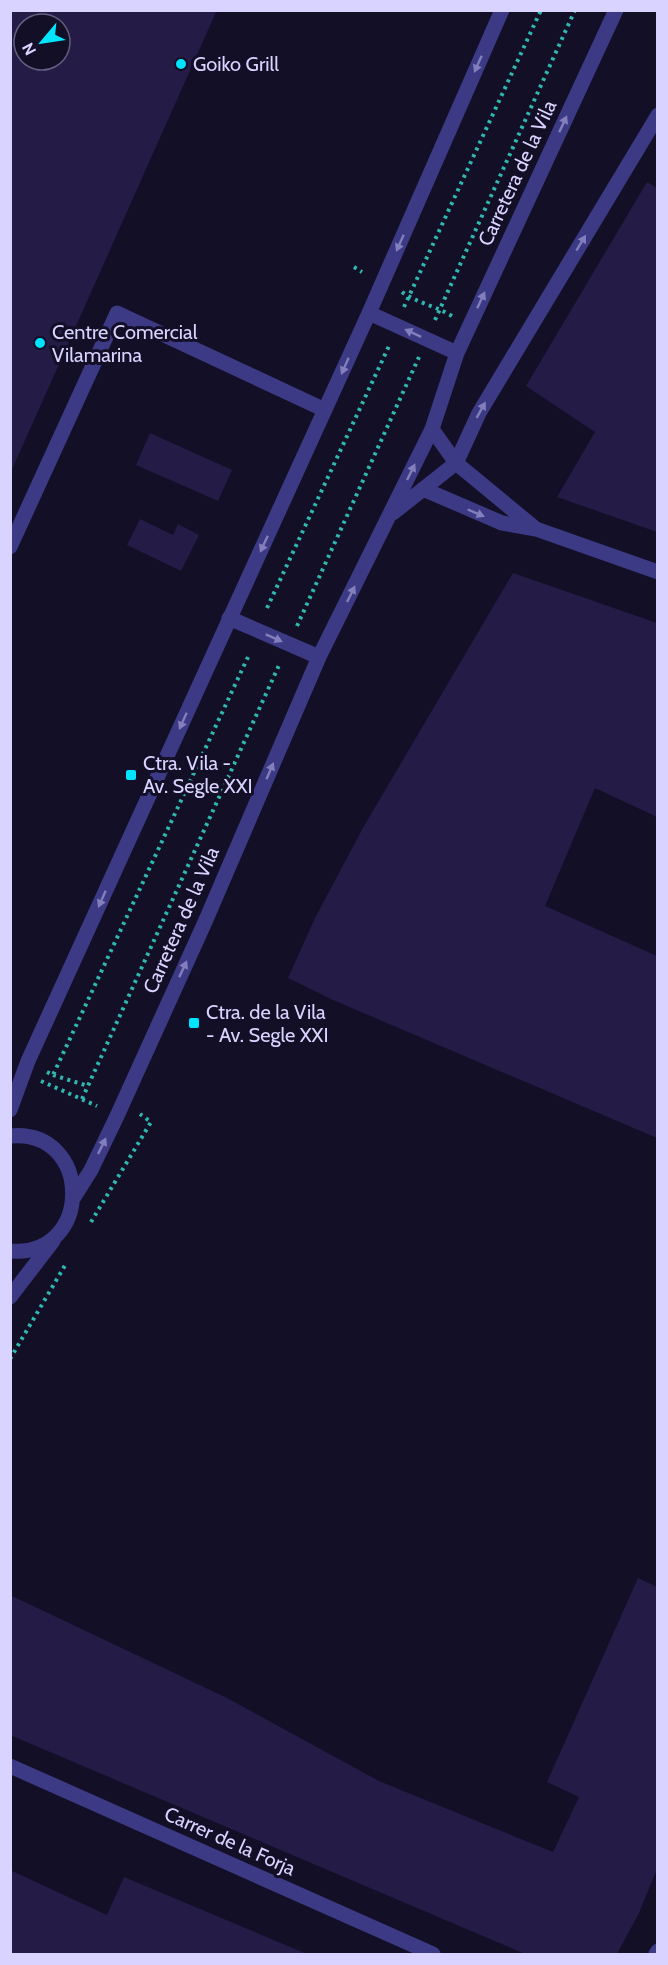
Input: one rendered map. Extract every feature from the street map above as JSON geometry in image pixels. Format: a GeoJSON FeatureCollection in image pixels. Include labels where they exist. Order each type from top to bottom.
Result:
{"type":"FeatureCollection","features":[{"type":"Feature","properties":{"kind":"street"},"geometry":{"type":"LineString","coordinates":[[10,1110],[23,1072],[369,313],[502,10]]}},
{"type":"Feature","properties":{"kind":"street","name":"Carretera de la Vila"},"geometry":{"type":"LineString","coordinates":[[58,1233],[67,1223],[74,1197],[91,1170],[117,1116],[205,922],[319,657],[432,429],[457,353],[616,10]]}},
{"type":"Feature","properties":{"kind":"street"},"geometry":{"type":"LineString","coordinates":[[389,516],[456,463],[479,413],[657,115]]}},
{"type":"Feature","properties":{"kind":"street"},"geometry":{"type":"LineString","coordinates":[[10,547],[117,313],[325,410]]}},
{"type":"Feature","properties":{"kind":"street"},"geometry":{"type":"LineString","coordinates":[[369,313],[457,353]]}},
{"type":"Feature","properties":{"kind":"street"},"geometry":{"type":"LineString","coordinates":[[432,429],[456,463],[536,529]]}},
{"type":"Feature","properties":{"kind":"street"},"geometry":{"type":"LineString","coordinates":[[423,489],[502,523],[536,529],[657,572]]}},
{"type":"Feature","properties":{"kind":"street"},"geometry":{"type":"LineString","coordinates":[[229,618],[319,657]]}},
{"type":"Feature","properties":{"kind":"street"},"geometry":{"type":"LineString","coordinates":[[10,1136],[32,1138],[54,1150],[70,1172],[74,1197]]}},
{"type":"Feature","properties":{"kind":"street"},"geometry":{"type":"LineString","coordinates":[[10,1251],[30,1250],[45,1244],[58,1233]]}},
{"type":"Feature","properties":{"kind":"street"},"geometry":{"type":"LineString","coordinates":[[10,1297],[58,1233]]}},
{"type":"Feature","properties":{"kind":"street","name":"Carrer de la Forja"},"geometry":{"type":"LineString","coordinates":[[10,1766],[433,1954]]}},
{"type":"Feature","properties":{"kind":"path"},"geometry":{"type":"LineString","coordinates":[[404,308],[541,10]]}},
{"type":"Feature","properties":{"kind":"path"},"geometry":{"type":"LineString","coordinates":[[82,1099],[575,10]]}},
{"type":"Feature","properties":{"kind":"path"},"geometry":{"type":"LineString","coordinates":[[354,267],[362,272]]}},
{"type":"Feature","properties":{"kind":"path"},"geometry":{"type":"LineString","coordinates":[[396,288],[409,297],[440,309],[455,318]]}},
{"type":"Feature","properties":{"kind":"path"},"geometry":{"type":"LineString","coordinates":[[267,608],[389,345]]}},
{"type":"Feature","properties":{"kind":"path"},"geometry":{"type":"LineString","coordinates":[[53,1075],[248,657]]}},
{"type":"Feature","properties":{"kind":"path"},"geometry":{"type":"LineString","coordinates":[[40,1068],[53,1075],[88,1086]]}},
{"type":"Feature","properties":{"kind":"path"},"geometry":{"type":"LineString","coordinates":[[34,1077],[103,1109]]}},
{"type":"Feature","properties":{"kind":"path"},"geometry":{"type":"LineString","coordinates":[[25,1317],[32,1321]]}},
{"type":"Feature","properties":{"kind":"building","name":"Centre Comercial Vilamarina"},"geometry":{"type":"Polygon","coordinates":[[[10,10],[217,10],[10,474],[10,10]]]}},
{"type":"Feature","properties":{"kind":"building"},"geometry":{"type":"Polygon","coordinates":[[[647,182],[657,188],[657,532],[557,497],[595,432],[526,386],[647,182]]]}},
{"type":"Feature","properties":{"kind":"building"},"geometry":{"type":"Polygon","coordinates":[[[150,433],[232,470],[218,501],[136,465],[150,433]]]}},
{"type":"Feature","properties":{"kind":"building"},"geometry":{"type":"Polygon","coordinates":[[[140,519],[173,535],[178,524],[199,535],[181,571],[127,545],[140,519]]]}},
{"type":"Feature","properties":{"kind":"building"},"geometry":{"type":"Polygon","coordinates":[[[513,573],[657,623],[657,817],[595,788],[545,906],[657,956],[657,1138],[333,1000],[288,978],[315,918],[364,826],[513,573]]]}},
{"type":"Feature","properties":{"kind":"building"},"geometry":{"type":"Polygon","coordinates":[[[638,1578],[657,1587],[657,1869],[639,1913],[617,1954],[525,1954],[10,1735],[10,1595],[227,1698],[379,1781],[553,1852],[579,1797],[547,1782],[638,1578]]]}},
{"type":"Feature","properties":{"kind":"building"},"geometry":{"type":"Polygon","coordinates":[[[10,1870],[107,1915],[124,1877],[307,1954],[10,1954],[10,1870]]]}},
{"type":"Feature","properties":{"kind":"place","name":"Goiko Grill"},"geometry":{"type":"Point","coordinates":[181,64]}},
{"type":"Feature","properties":{"kind":"place","name":"Centre Comercial Vilamarina"},"geometry":{"type":"Point","coordinates":[40,343]}},
{"type":"Feature","properties":{"kind":"place","name":"Ctra. Vila - Av. Segle XXI"},"geometry":{"type":"Point","coordinates":[131,775]}},
{"type":"Feature","properties":{"kind":"place","name":"Ctra. de la Vila - Av. Segle XXI"},"geometry":{"type":"Point","coordinates":[194,1023]}}]}
